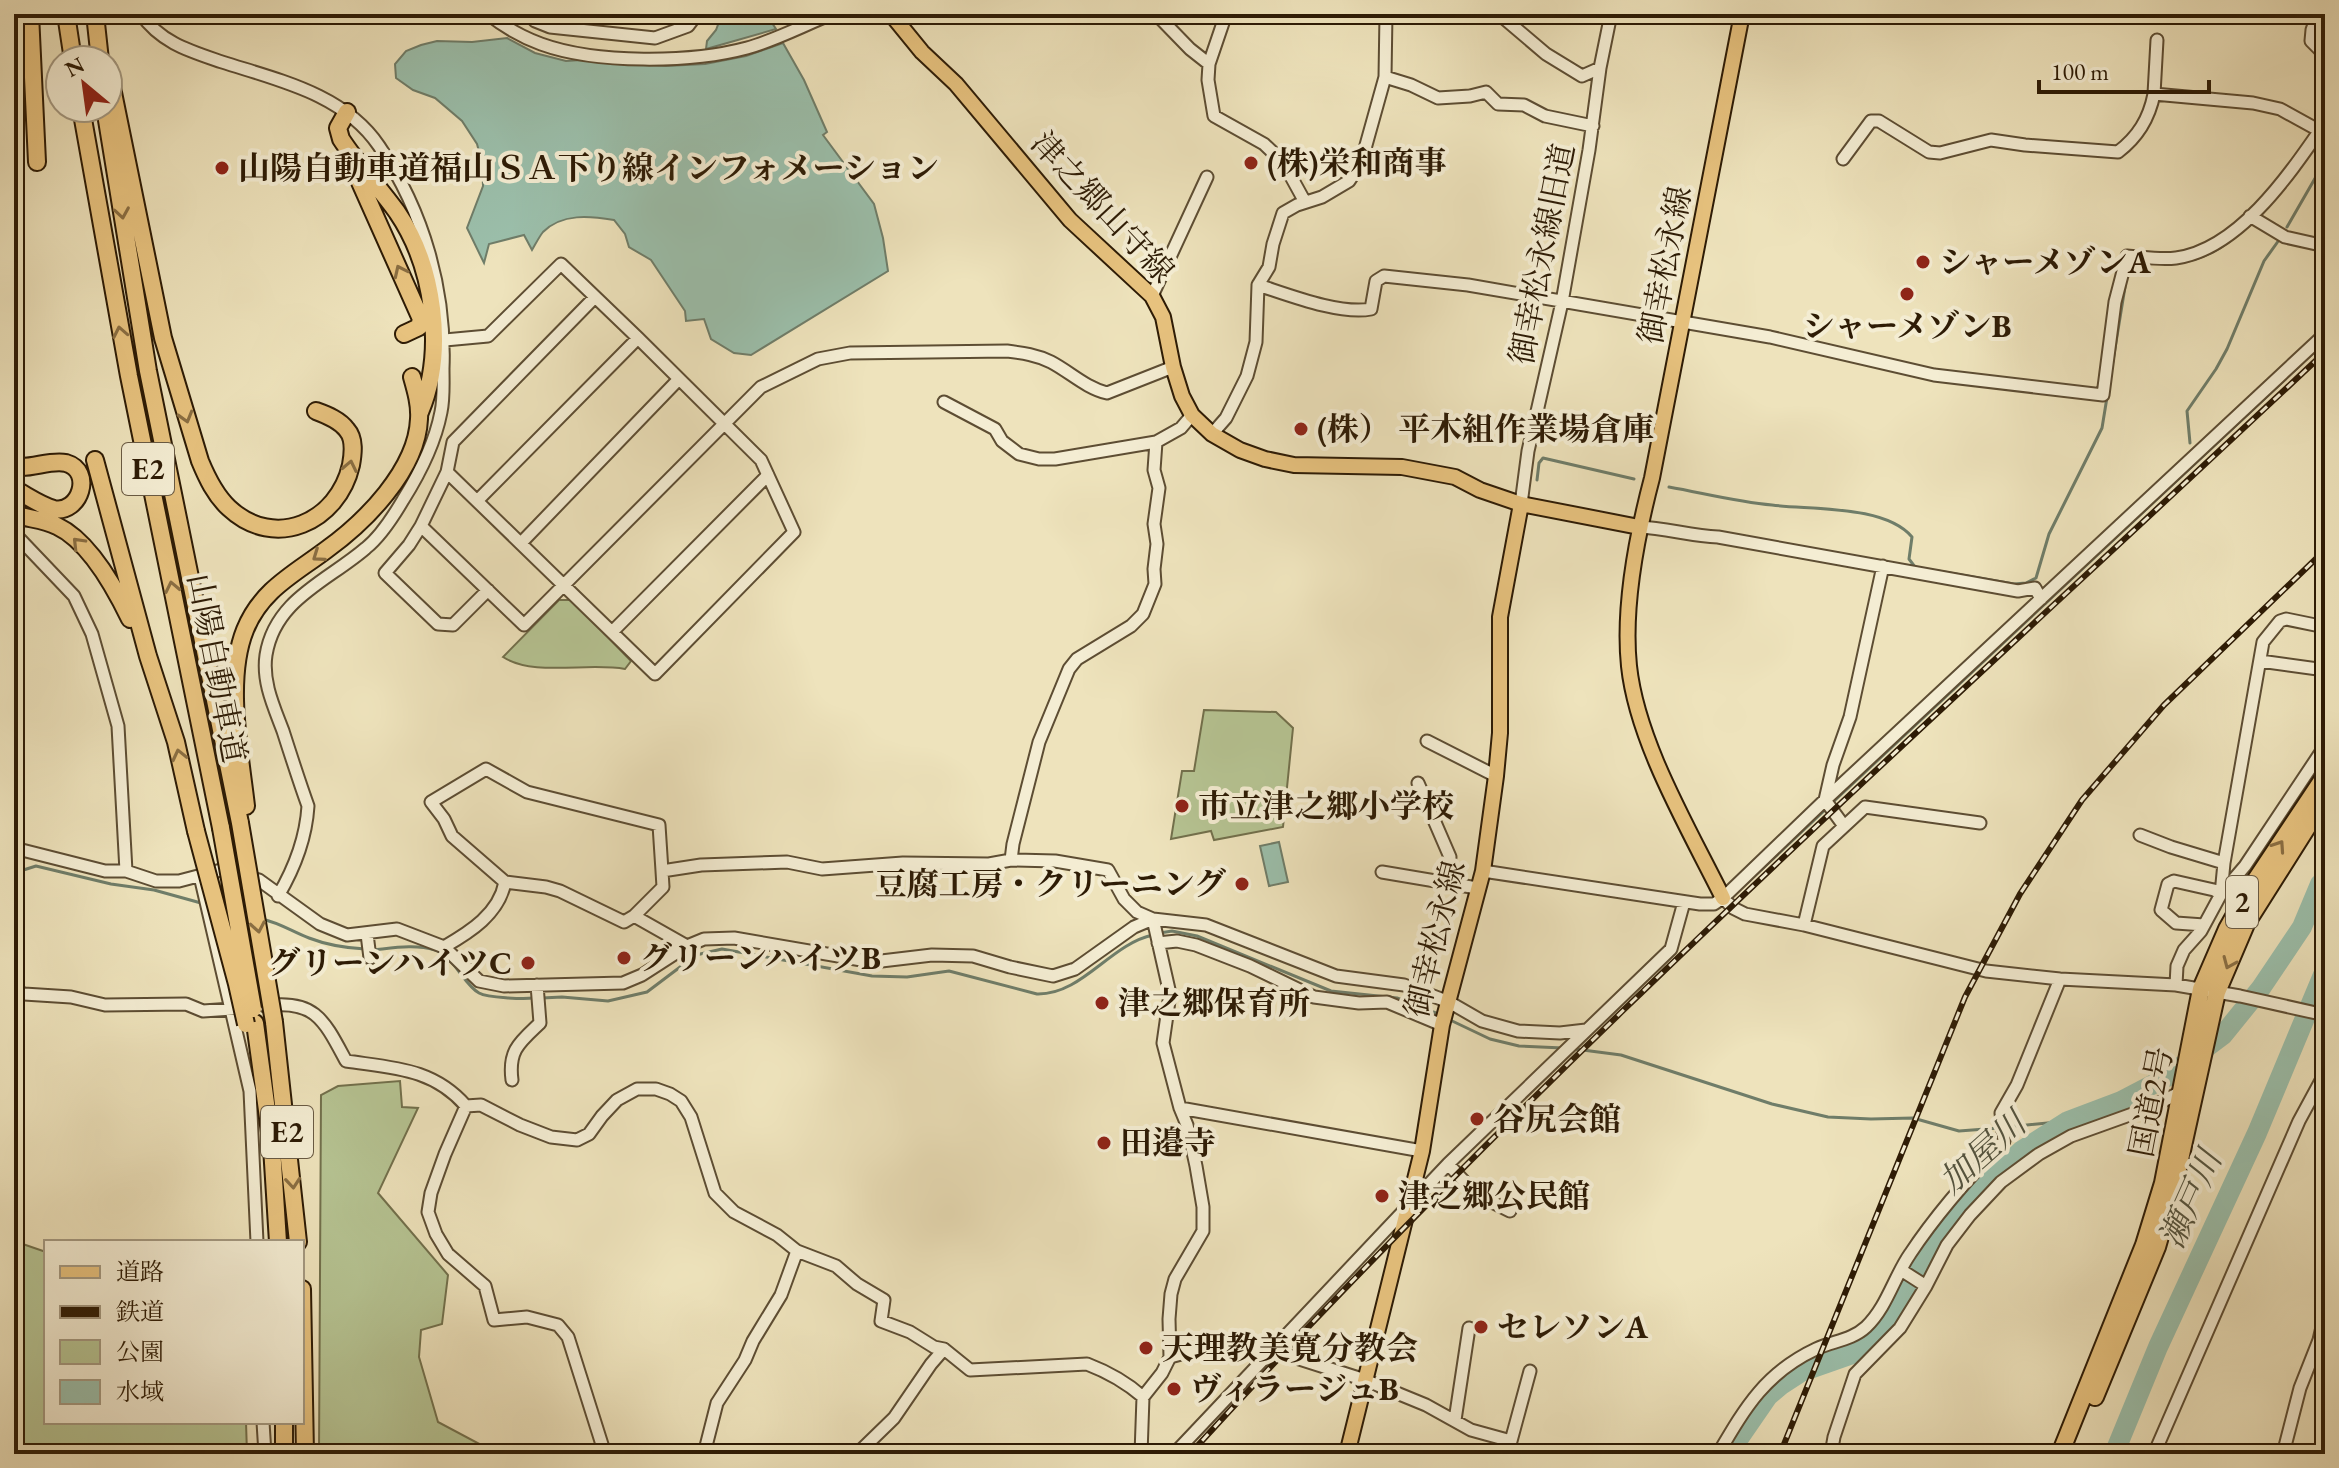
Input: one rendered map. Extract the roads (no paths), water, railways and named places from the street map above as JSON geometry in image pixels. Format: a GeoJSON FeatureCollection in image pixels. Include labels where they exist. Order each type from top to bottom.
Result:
{"type":"FeatureCollection","features":[{"type":"Feature","properties":{"kind":"highway"},"geometry":{"type":"LineString","coordinates":[[30,19],[37,162]]}},
{"type":"Feature","properties":{"kind":"highway"},"geometry":{"type":"LineString","coordinates":[[67,19],[71,44]]}},
{"type":"Feature","properties":{"kind":"highway"},"geometry":{"type":"LineString","coordinates":[[95,21],[100,44]]}},
{"type":"Feature","properties":{"kind":"highway"},"geometry":{"type":"LineString","coordinates":[[347,112],[334,130],[335,141],[357,176],[421,319],[419,327],[404,334]]}},
{"type":"Feature","properties":{"kind":"highway"},"geometry":{"type":"LineString","coordinates":[[243,822],[236,686],[244,631],[269,591],[343,538],[381,501],[410,453],[430,381],[433,349],[425,279],[415,247],[397,212],[341,139],[338,128],[347,112]]}},
{"type":"Feature","properties":{"kind":"highway","name":"山陽自動車道"},"geometry":{"type":"LineString","coordinates":[[84,124],[129,376],[221,828],[272,1147],[278,1240]]}},
{"type":"Feature","properties":{"kind":"highway","name":"山陽自動車道"},"geometry":{"type":"LineString","coordinates":[[108,124],[148,371],[243,822],[274,1022],[298,1240]]}},
{"type":"Feature","properties":{"kind":"highway"},"geometry":{"type":"LineString","coordinates":[[119,124],[163,338],[200,461],[228,508],[257,525],[289,527],[316,518],[337,499],[349,474],[353,443],[348,430],[339,422],[316,411]]}},
{"type":"Feature","properties":{"kind":"highway"},"geometry":{"type":"LineString","coordinates":[[412,377],[420,412]]}},
{"type":"Feature","properties":{"kind":"highway"},"geometry":{"type":"LineString","coordinates":[[14,460],[22,467],[65,463],[74,468],[82,488],[77,499],[58,509],[14,489]]}},
{"type":"Feature","properties":{"kind":"highway"},"geometry":{"type":"LineString","coordinates":[[95,460],[148,656],[176,742],[196,831],[237,984],[251,1024]]}},
{"type":"Feature","properties":{"kind":"highway"},"geometry":{"type":"LineString","coordinates":[[14,514],[55,525],[79,543],[109,580],[148,656]]}},
{"type":"Feature","properties":{"kind":"highway","name":"国道2号"},"geometry":{"type":"LineString","coordinates":[[2060,1454],[2144,1245],[2163,1183],[2191,1042],[2227,929],[2252,870],[2325,776]]}},
{"type":"Feature","properties":{"kind":"highway","name":"国道2号"},"geometry":{"type":"LineString","coordinates":[[2072,1454],[2157,1247],[2173,1191],[2208,1032],[2209,991],[2246,924],[2325,799]]}},
{"type":"Feature","properties":{"kind":"highway"},"geometry":{"type":"LineString","coordinates":[[304,1399],[305,1454]]}},
{"type":"Feature","properties":{"kind":"highway"},"geometry":{"type":"LineString","coordinates":[[284,1424],[284,1454]]}},
{"type":"Feature","properties":{"kind":"main road","name":"津之郷山守線"},"geometry":{"type":"LineString","coordinates":[[891,14],[922,52],[956,84],[1070,220],[1152,296],[1163,317],[1182,396],[1192,415],[1212,434],[1240,450],[1265,459],[1294,465],[1402,467],[1455,477],[1480,490],[1521,504]]}},
{"type":"Feature","properties":{"kind":"main road","name":"御幸松永線"},"geometry":{"type":"LineString","coordinates":[[1723,898],[1659,766],[1639,717],[1629,669],[1627,630],[1639,527],[1652,478],[1742,14]]}},
{"type":"Feature","properties":{"kind":"main road","name":"御幸松永線"},"geometry":{"type":"LineString","coordinates":[[1347,1454],[1422,1151],[1445,1015],[1483,871],[1500,733],[1500,617],[1521,504]]}},
{"type":"Feature","properties":{"kind":"main road"},"geometry":{"type":"LineString","coordinates":[[1521,504],[1639,527]]}},
{"type":"Feature","properties":{"kind":"street"},"geometry":{"type":"LineString","coordinates":[[141,14],[155,32],[181,48],[290,84],[347,112],[378,145],[418,219],[439,289],[445,340],[441,411],[429,450],[392,518],[367,547],[324,577],[295,603],[274,627],[266,656],[266,681],[308,806],[307,824],[291,875],[278,896]]}},
{"type":"Feature","properties":{"kind":"street"},"geometry":{"type":"LineString","coordinates":[[488,14],[541,44],[585,54],[645,59],[703,57],[748,48],[832,14]]}},
{"type":"Feature","properties":{"kind":"street"},"geometry":{"type":"LineString","coordinates":[[528,14],[535,21],[550,27],[655,38],[688,26],[697,14]]}},
{"type":"Feature","properties":{"kind":"street"},"geometry":{"type":"LineString","coordinates":[[801,14],[811,22]]}},
{"type":"Feature","properties":{"kind":"street"},"geometry":{"type":"LineString","coordinates":[[1156,14],[1209,64]]}},
{"type":"Feature","properties":{"kind":"street"},"geometry":{"type":"LineString","coordinates":[[1226,14],[1209,64],[1208,80],[1214,116],[1264,144],[1283,162],[1305,202]]}},
{"type":"Feature","properties":{"kind":"street"},"geometry":{"type":"LineString","coordinates":[[1212,434],[1226,418],[1247,376],[1256,342],[1258,285],[1269,267],[1283,213],[1322,197],[1349,181],[1361,163],[1385,77],[1386,14]]}},
{"type":"Feature","properties":{"kind":"street"},"geometry":{"type":"LineString","coordinates":[[1499,14],[1546,54],[1582,76],[1600,68]]}},
{"type":"Feature","properties":{"kind":"street","name":"御幸松永線旧道"},"geometry":{"type":"LineString","coordinates":[[1521,504],[1528,451],[1562,302],[1611,14]]}},
{"type":"Feature","properties":{"kind":"street"},"geometry":{"type":"LineString","coordinates":[[2318,14],[2311,41],[2325,55]]}},
{"type":"Feature","properties":{"kind":"street"},"geometry":{"type":"LineString","coordinates":[[1843,159],[1871,121],[1879,121],[1929,152],[1940,153],[1991,140],[2118,152],[2129,144],[2150,114],[2157,40]]}},
{"type":"Feature","properties":{"kind":"street"},"geometry":{"type":"LineString","coordinates":[[1385,77],[1438,98],[1486,92],[1498,104],[1524,105],[1545,116],[1593,126]]}},
{"type":"Feature","properties":{"kind":"street"},"geometry":{"type":"LineString","coordinates":[[1258,285],[1319,304],[1362,311],[1371,309],[1376,281],[1384,276],[1468,285],[1770,337],[1934,375],[2103,395],[2115,302],[2127,256],[2175,258],[2214,246],[2236,231],[2250,216],[2299,161],[2322,127],[2280,109],[2253,103],[2154,94]]}},
{"type":"Feature","properties":{"kind":"street"},"geometry":{"type":"LineString","coordinates":[[1152,296],[1207,177]]}},
{"type":"Feature","properties":{"kind":"street"},"geometry":{"type":"LineString","coordinates":[[2250,216],[2285,237],[2325,246]]}},
{"type":"Feature","properties":{"kind":"street"},"geometry":{"type":"LineString","coordinates":[[445,340],[488,336],[561,264],[761,460],[794,532],[655,674],[447,472]]}},
{"type":"Feature","properties":{"kind":"street"},"geometry":{"type":"LineString","coordinates":[[488,590],[453,625],[438,624],[385,573],[421,526],[447,472],[453,442],[595,297]]}},
{"type":"Feature","properties":{"kind":"street"},"geometry":{"type":"LineString","coordinates":[[1483,871],[1714,904],[1827,805],[2041,599],[2325,334]]}},
{"type":"Feature","properties":{"kind":"street"},"geometry":{"type":"LineString","coordinates":[[477,501],[638,338]]}},
{"type":"Feature","properties":{"kind":"street"},"geometry":{"type":"LineString","coordinates":[[421,526],[524,625],[761,387],[818,359],[850,353],[1030,353],[1051,362],[1097,391],[1107,393],[1173,367]]}},
{"type":"Feature","properties":{"kind":"street"},"geometry":{"type":"LineString","coordinates":[[521,543],[679,379]]}},
{"type":"Feature","properties":{"kind":"street"},"geometry":{"type":"LineString","coordinates":[[944,402],[995,429],[1002,441],[1019,454],[1039,459],[1156,442],[1181,428],[1192,415]]}},
{"type":"Feature","properties":{"kind":"street"},"geometry":{"type":"LineString","coordinates":[[1011,860],[1039,742],[1069,669],[1077,659],[1131,626],[1143,614],[1155,584],[1157,544],[1154,524],[1159,488],[1154,470],[1156,442]]}},
{"type":"Feature","properties":{"kind":"street"},"geometry":{"type":"LineString","coordinates":[[612,632],[768,475]]}},
{"type":"Feature","properties":{"kind":"street"},"geometry":{"type":"LineString","coordinates":[[1639,527],[1718,537],[2018,591],[2035,588],[2041,599]]}},
{"type":"Feature","properties":{"kind":"street"},"geometry":{"type":"LineString","coordinates":[[14,533],[74,596],[92,634],[118,726],[126,871]]}},
{"type":"Feature","properties":{"kind":"street"},"geometry":{"type":"LineString","coordinates":[[1844,826],[1827,805],[1833,765],[1850,717],[1883,566]]}},
{"type":"Feature","properties":{"kind":"street"},"geometry":{"type":"LineString","coordinates":[[2176,985],[2177,966],[2184,950],[2204,925],[2221,894],[2263,642],[2280,621],[2286,619],[2325,627]]}},
{"type":"Feature","properties":{"kind":"street"},"geometry":{"type":"LineString","coordinates":[[2260,661],[2325,670]]}},
{"type":"Feature","properties":{"kind":"street"},"geometry":{"type":"LineString","coordinates":[[1427,741],[1496,776]]}},
{"type":"Feature","properties":{"kind":"street"},"geometry":{"type":"LineString","coordinates":[[2221,894],[2252,870],[2325,746]]}},
{"type":"Feature","properties":{"kind":"street"},"geometry":{"type":"LineString","coordinates":[[486,769],[527,792],[659,825],[662,871],[663,887],[624,922],[560,891],[505,882],[452,836],[431,802],[486,769]]}},
{"type":"Feature","properties":{"kind":"street"},"geometry":{"type":"LineString","coordinates":[[1418,783],[1450,857],[1446,884]]}},
{"type":"Feature","properties":{"kind":"street"},"geometry":{"type":"LineString","coordinates":[[1804,925],[1823,846],[1865,807],[1980,823]]}},
{"type":"Feature","properties":{"kind":"street"},"geometry":{"type":"LineString","coordinates":[[2140,835],[2224,863]]}},
{"type":"Feature","properties":{"kind":"street"},"geometry":{"type":"LineString","coordinates":[[14,848],[105,871],[126,871],[156,881],[179,881],[221,870],[259,880],[320,924],[347,935],[397,929],[444,947],[479,981],[504,986],[623,983],[704,939],[734,938],[873,962],[932,955],[973,956],[1053,976],[1075,969],[1134,927],[1153,919]]}},
{"type":"Feature","properties":{"kind":"street"},"geometry":{"type":"LineString","coordinates":[[662,871],[701,865],[787,862],[822,869],[903,863],[989,864],[1011,860],[1055,861],[1108,870],[1124,899],[1137,912],[1153,919],[1206,925],[1336,976],[1404,985],[1445,1015]]}},
{"type":"Feature","properties":{"kind":"street"},"geometry":{"type":"LineString","coordinates":[[1382,872],[1477,888]]}},
{"type":"Feature","properties":{"kind":"street"},"geometry":{"type":"LineString","coordinates":[[200,876],[250,1091],[257,1240]]}},
{"type":"Feature","properties":{"kind":"street"},"geometry":{"type":"LineString","coordinates":[[2204,925],[2176,923],[2161,910],[2168,884],[2174,881],[2221,894]]}},
{"type":"Feature","properties":{"kind":"street"},"geometry":{"type":"LineString","coordinates":[[444,947],[483,922],[502,897],[505,882]]}},
{"type":"Feature","properties":{"kind":"street"},"geometry":{"type":"LineString","coordinates":[[1723,898],[1745,914],[1804,925],[1986,971],[2060,979],[2176,985],[2325,1015]]}},
{"type":"Feature","properties":{"kind":"street"},"geometry":{"type":"LineString","coordinates":[[1174,1454],[1448,1164],[1671,949],[1684,902]]}},
{"type":"Feature","properties":{"kind":"street"},"geometry":{"type":"LineString","coordinates":[[634,916],[687,946]]}},
{"type":"Feature","properties":{"kind":"street"},"geometry":{"type":"LineString","coordinates":[[1141,1454],[1143,1397],[1170,1357],[1169,1319],[1175,1279],[1203,1231],[1203,1207],[1196,1166],[1163,1043],[1170,994],[1153,919]]}},
{"type":"Feature","properties":{"kind":"street"},"geometry":{"type":"LineString","coordinates":[[367,934],[370,958]]}},
{"type":"Feature","properties":{"kind":"street"},"geometry":{"type":"LineString","coordinates":[[1158,943],[1177,941],[1196,945],[1250,966],[1314,997],[1359,1003],[1387,1002],[1518,1031],[1560,1033],[1586,1030]]}},
{"type":"Feature","properties":{"kind":"street"},"geometry":{"type":"LineString","coordinates":[[1250,966],[1257,946]]}},
{"type":"Feature","properties":{"kind":"street"},"geometry":{"type":"LineString","coordinates":[[1718,1454],[1748,1403],[1767,1382],[1816,1349],[1856,1335],[1868,1325],[1936,1217],[2004,1141],[2001,1113],[2017,1085],[2060,979]]}},
{"type":"Feature","properties":{"kind":"street"},"geometry":{"type":"LineString","coordinates":[[512,1080],[512,1054],[540,1023],[537,985]]}},
{"type":"Feature","properties":{"kind":"street"},"geometry":{"type":"LineString","coordinates":[[14,990],[105,1005],[186,1004],[203,1011],[283,1003],[303,1006],[318,1016],[346,1061],[425,1074],[452,1089],[466,1106]]}},
{"type":"Feature","properties":{"kind":"street"},"geometry":{"type":"LineString","coordinates":[[2154,1454],[2293,1133],[2325,1073]]}},
{"type":"Feature","properties":{"kind":"street"},"geometry":{"type":"LineString","coordinates":[[1831,1454],[1855,1374],[1900,1328],[1947,1245],[2001,1182],[2039,1154],[2071,1136],[2149,1108],[2182,1086]]}},
{"type":"Feature","properties":{"kind":"street"},"geometry":{"type":"LineString","coordinates":[[466,1106],[481,1105],[551,1137],[577,1140],[589,1134],[617,1100],[637,1089],[656,1089],[670,1094],[681,1101],[691,1117],[715,1193],[734,1212],[777,1235],[797,1251],[836,1266],[857,1284],[884,1300],[881,1321],[944,1349],[970,1370],[1087,1364],[1106,1371],[1143,1397]]}},
{"type":"Feature","properties":{"kind":"street"},"geometry":{"type":"LineString","coordinates":[[466,1106],[431,1193],[428,1212],[436,1234],[448,1254],[485,1286],[494,1320],[527,1317],[558,1325],[568,1337],[605,1454]]}},
{"type":"Feature","properties":{"kind":"street"},"geometry":{"type":"LineString","coordinates":[[1180,1108],[1422,1151]]}},
{"type":"Feature","properties":{"kind":"street"},"geometry":{"type":"LineString","coordinates":[[1448,1164],[1476,1194],[1510,1211]]}},
{"type":"Feature","properties":{"kind":"street"},"geometry":{"type":"LineString","coordinates":[[704,1454],[717,1403],[781,1295],[797,1251]]}},
{"type":"Feature","properties":{"kind":"street"},"geometry":{"type":"LineString","coordinates":[[1903,1271],[1924,1285]]}},
{"type":"Feature","properties":{"kind":"street"},"geometry":{"type":"LineString","coordinates":[[2283,1454],[2300,1388],[2322,1341],[2325,1314]]}},
{"type":"Feature","properties":{"kind":"street"},"geometry":{"type":"LineString","coordinates":[[1455,1420],[1469,1328]]}},
{"type":"Feature","properties":{"kind":"street"},"geometry":{"type":"LineString","coordinates":[[1170,1357],[1227,1342],[1271,1350],[1365,1380],[1426,1405],[1471,1430],[1511,1441],[1530,1371]]}},
{"type":"Feature","properties":{"kind":"street"},"geometry":{"type":"LineString","coordinates":[[857,1454],[894,1418],[944,1349]]}},
{"type":"Feature","properties":{"kind":"street"},"geometry":{"type":"LineString","coordinates":[[263,1424],[265,1454]]}},
{"type":"Feature","properties":{"kind":"water"},"geometry":{"type":"Polygon","coordinates":[[[722,14],[766,14],[776,29],[706,49],[707,41],[716,30],[722,14]]]}},
{"type":"Feature","properties":{"kind":"water"},"geometry":{"type":"Polygon","coordinates":[[[507,38],[535,53],[566,61],[666,66],[705,64],[746,56],[783,43],[804,80],[827,132],[823,135],[874,204],[888,271],[751,355],[734,353],[711,339],[704,319],[686,321],[685,311],[651,260],[629,247],[625,234],[614,220],[586,217],[567,219],[543,232],[532,250],[524,235],[489,244],[484,263],[467,228],[483,186],[477,144],[462,121],[435,98],[413,90],[396,78],[395,64],[406,51],[437,41],[472,42],[507,38]]]}},
{"type":"Feature","properties":{"kind":"water"},"geometry":{"type":"Polygon","coordinates":[[[1279,842],[1288,882],[1269,886],[1260,846],[1279,842]]]}},
{"type":"Feature","properties":{"kind":"waterway"},"geometry":{"type":"LineString","coordinates":[[2287,227],[2325,161]]}},
{"type":"Feature","properties":{"kind":"waterway"},"geometry":{"type":"LineString","coordinates":[[2182,262],[2211,253],[2253,222]]}},
{"type":"Feature","properties":{"kind":"waterway"},"geometry":{"type":"LineString","coordinates":[[2190,443],[2187,411],[2227,349],[2264,261],[2279,240]]}},
{"type":"Feature","properties":{"kind":"waterway"},"geometry":{"type":"LineString","coordinates":[[2129,272],[2131,263],[2146,263]]}},
{"type":"Feature","properties":{"kind":"waterway"},"geometry":{"type":"LineString","coordinates":[[1938,571],[2014,584],[2036,578],[2049,534],[2102,428],[2125,287]]}},
{"type":"Feature","properties":{"kind":"waterway"},"geometry":{"type":"LineString","coordinates":[[1832,803],[2325,342]]}},
{"type":"Feature","properties":{"kind":"waterway"},"geometry":{"type":"LineString","coordinates":[[1537,480],[1539,463],[1543,458],[1634,479]]}},
{"type":"Feature","properties":{"kind":"waterway"},"geometry":{"type":"LineString","coordinates":[[1669,487],[1746,502],[1847,511],[1884,519],[1912,537],[1909,559],[1918,568]]}},
{"type":"Feature","properties":{"kind":"waterway"},"geometry":{"type":"LineString","coordinates":[[1747,883],[1826,809]]}},
{"type":"Feature","properties":{"kind":"waterway"},"geometry":{"type":"LineString","coordinates":[[14,873],[36,866],[111,884],[154,890],[201,903]]}},
{"type":"Feature","properties":{"kind":"waterway","name":"加屋川"},"geometry":{"type":"LineString","coordinates":[[1728,1454],[1768,1396],[1781,1385],[1801,1372],[1858,1352],[1876,1335],[1946,1229],[1971,1198],[2021,1151],[2068,1121],[2121,1101],[2167,1077],[2223,1035],[2261,988],[2302,927],[2320,884],[2325,880]]}},
{"type":"Feature","properties":{"kind":"waterway"},"geometry":{"type":"LineString","coordinates":[[262,919],[323,943],[365,949]]}},
{"type":"Feature","properties":{"kind":"waterway"},"geometry":{"type":"LineString","coordinates":[[1160,933],[1172,931],[1197,936],[1331,991],[1397,998],[1441,1015]]}},
{"type":"Feature","properties":{"kind":"waterway"},"geometry":{"type":"LineString","coordinates":[[542,998],[608,1001],[647,992],[696,955],[722,949],[872,976],[907,977],[949,971],[1037,994],[1068,986],[1123,948],[1153,935]]}},
{"type":"Feature","properties":{"kind":"waterway"},"geometry":{"type":"LineString","coordinates":[[373,950],[412,947],[435,950],[483,995],[534,998]]}},
{"type":"Feature","properties":{"kind":"waterway","name":"瀬戸川"},"geometry":{"type":"LineString","coordinates":[[2114,1454],[2158,1347],[2257,1133],[2325,970]]}},
{"type":"Feature","properties":{"kind":"waterway"},"geometry":{"type":"LineString","coordinates":[[1448,1019],[1490,1039],[1519,1046],[1563,1048]]}},
{"type":"Feature","properties":{"kind":"waterway"},"geometry":{"type":"LineString","coordinates":[[1575,1049],[1621,1055],[1772,1104],[1828,1117],[1913,1118],[1959,1131],[1999,1128]]}},
{"type":"Feature","properties":{"kind":"waterway"},"geometry":{"type":"LineString","coordinates":[[2007,1127],[2068,1121]]}},
{"type":"Feature","properties":{"kind":"railway"},"geometry":{"type":"LineString","coordinates":[[1190,1454],[1325,1309],[1604,1029],[1891,756],[2325,352]]}},
{"type":"Feature","properties":{"kind":"railway"},"geometry":{"type":"LineString","coordinates":[[1780,1454],[1965,997],[2020,894],[2082,800],[2164,705],[2325,550]]}},
{"type":"Feature","properties":{"kind":"place","name":"(株)栄和商事"},"geometry":{"type":"Point","coordinates":[1251,163]}},
{"type":"Feature","properties":{"kind":"place","name":"山陽自動車道福山ＳＡ下り線インフォメーション"},"geometry":{"type":"Point","coordinates":[222,168]}},
{"type":"Feature","properties":{"kind":"place","name":"シャーメゾンA"},"geometry":{"type":"Point","coordinates":[1923,262]}},
{"type":"Feature","properties":{"kind":"place","name":"シャーメゾンB"},"geometry":{"type":"Point","coordinates":[1907,294]}},
{"type":"Feature","properties":{"kind":"place","name":"(株） 平木組作業場倉庫"},"geometry":{"type":"Point","coordinates":[1301,429]}},
{"type":"Feature","properties":{"kind":"place","name":"市立津之郷小学校"},"geometry":{"type":"Point","coordinates":[1182,806]}},
{"type":"Feature","properties":{"kind":"place","name":"豆腐工房・クリーニング"},"geometry":{"type":"Point","coordinates":[1242,884]}},
{"type":"Feature","properties":{"kind":"place","name":"グリーンハイツB"},"geometry":{"type":"Point","coordinates":[624,958]}},
{"type":"Feature","properties":{"kind":"place","name":"グリーンハイツC"},"geometry":{"type":"Point","coordinates":[528,963]}},
{"type":"Feature","properties":{"kind":"place","name":"津之郷保育所"},"geometry":{"type":"Point","coordinates":[1102,1003]}},
{"type":"Feature","properties":{"kind":"place","name":"谷尻会館"},"geometry":{"type":"Point","coordinates":[1477,1119]}},
{"type":"Feature","properties":{"kind":"place","name":"田邉寺"},"geometry":{"type":"Point","coordinates":[1104,1143]}},
{"type":"Feature","properties":{"kind":"place","name":"津之郷公民館"},"geometry":{"type":"Point","coordinates":[1382,1196]}},
{"type":"Feature","properties":{"kind":"place","name":"セレソンA"},"geometry":{"type":"Point","coordinates":[1481,1327]}},
{"type":"Feature","properties":{"kind":"place","name":"天理教美寛分教会"},"geometry":{"type":"Point","coordinates":[1146,1348]}},
{"type":"Feature","properties":{"kind":"place","name":"ヴィラージュB"},"geometry":{"type":"Point","coordinates":[1174,1389]}}]}
